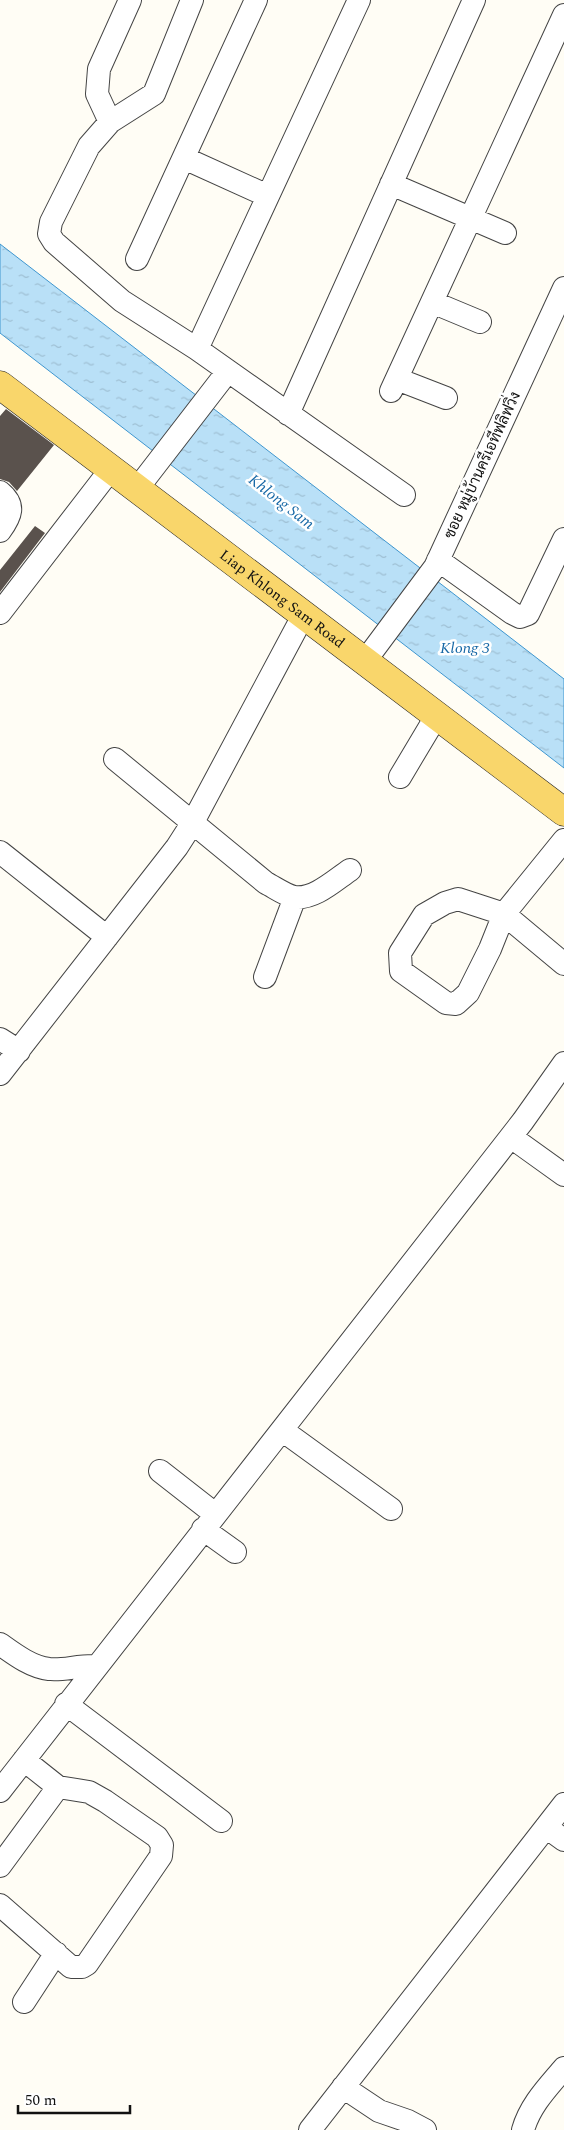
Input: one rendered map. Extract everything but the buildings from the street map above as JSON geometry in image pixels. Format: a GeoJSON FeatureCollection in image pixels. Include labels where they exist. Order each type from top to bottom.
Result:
{"type":"FeatureCollection","features":[{"type":"Feature","properties":{"kind":"main road","name":"Liap Khlong Sam Road"},"geometry":{"type":"LineString","coordinates":[[0,385],[564,812]]}},
{"type":"Feature","properties":{"kind":"street"},"geometry":{"type":"LineString","coordinates":[[110,122],[97,94],[99,69],[130,0]]}},
{"type":"Feature","properties":{"kind":"street"},"geometry":{"type":"LineString","coordinates":[[192,0],[154,94],[110,122],[89,146],[51,222],[49,234],[54,242],[122,301],[197,349],[222,379],[288,414],[404,495]]}},
{"type":"Feature","properties":{"kind":"street"},"geometry":{"type":"LineString","coordinates":[[137,258],[256,0]]}},
{"type":"Feature","properties":{"kind":"street"},"geometry":{"type":"LineString","coordinates":[[197,349],[359,0]]}},
{"type":"Feature","properties":{"kind":"street"},"geometry":{"type":"LineString","coordinates":[[288,414],[474,0]]}},
{"type":"Feature","properties":{"kind":"street"},"geometry":{"type":"LineString","coordinates":[[446,398],[394,385],[564,15]]}},
{"type":"Feature","properties":{"kind":"street"},"geometry":{"type":"LineString","coordinates":[[184,158],[268,196]]}},
{"type":"Feature","properties":{"kind":"street"},"geometry":{"type":"LineString","coordinates":[[391,184],[505,233]]}},
{"type":"Feature","properties":{"kind":"street","name":"ซอย หมู่บ้านครีเอทีฟลิฟวิ่ง"},"geometry":{"type":"LineString","coordinates":[[365,661],[436,563],[564,288]]}},
{"type":"Feature","properties":{"kind":"street"},"geometry":{"type":"LineString","coordinates":[[432,302],[480,322]]}},
{"type":"Feature","properties":{"kind":"street"},"geometry":{"type":"LineString","coordinates":[[137,489],[222,379]]}},
{"type":"Feature","properties":{"kind":"street"},"geometry":{"type":"LineString","coordinates":[[0,613],[111,469]]}},
{"type":"Feature","properties":{"kind":"street"},"geometry":{"type":"LineString","coordinates":[[0,492],[8,498],[11,507],[10,518],[0,531]]}},
{"type":"Feature","properties":{"kind":"street"},"geometry":{"type":"LineString","coordinates":[[436,563],[512,613],[520,616],[528,614],[564,539]]}},
{"type":"Feature","properties":{"kind":"street"},"geometry":{"type":"LineString","coordinates":[[0,1073],[177,847],[193,822],[304,614]]}},
{"type":"Feature","properties":{"kind":"street"},"geometry":{"type":"LineString","coordinates":[[400,777],[437,715]]}},
{"type":"Feature","properties":{"kind":"street"},"geometry":{"type":"LineString","coordinates":[[115,759],[266,883],[294,897],[310,895],[350,870]]}},
{"type":"Feature","properties":{"kind":"street"},"geometry":{"type":"LineString","coordinates":[[564,840],[504,914],[490,949],[468,993],[456,1004],[446,1003],[401,971],[400,952],[424,916],[445,903],[458,899],[504,914],[564,964]]}},
{"type":"Feature","properties":{"kind":"street"},"geometry":{"type":"LineString","coordinates":[[0,852],[107,937]]}},
{"type":"Feature","properties":{"kind":"street"},"geometry":{"type":"LineString","coordinates":[[265,977],[294,897]]}},
{"type":"Feature","properties":{"kind":"street"},"geometry":{"type":"LineString","coordinates":[[0,1038],[19,1051]]}},
{"type":"Feature","properties":{"kind":"street"},"geometry":{"type":"LineString","coordinates":[[0,1791],[66,1704],[511,1137],[564,1063]]}},
{"type":"Feature","properties":{"kind":"street"},"geometry":{"type":"LineString","coordinates":[[511,1137],[564,1174]]}},
{"type":"Feature","properties":{"kind":"street"},"geometry":{"type":"LineString","coordinates":[[282,1430],[391,1509]]}},
{"type":"Feature","properties":{"kind":"street"},"geometry":{"type":"LineString","coordinates":[[160,1471],[236,1552]]}},
{"type":"Feature","properties":{"kind":"street"},"geometry":{"type":"LineString","coordinates":[[0,1644],[30,1664],[49,1670],[80,1665],[96,1666]]}},
{"type":"Feature","properties":{"kind":"street"},"geometry":{"type":"LineString","coordinates":[[66,1704],[221,1821]]}},
{"type":"Feature","properties":{"kind":"street"},"geometry":{"type":"LineString","coordinates":[[0,1905],[71,1966],[82,1967],[87,1964],[161,1856],[162,1845],[157,1837],[105,1800],[89,1792],[58,1786],[24,1760]]}},
{"type":"Feature","properties":{"kind":"street"},"geometry":{"type":"LineString","coordinates":[[0,1866],[58,1786]]}},
{"type":"Feature","properties":{"kind":"street"},"geometry":{"type":"LineString","coordinates":[[310,2130],[564,1804]]}},
{"type":"Feature","properties":{"kind":"street"},"geometry":{"type":"LineString","coordinates":[[546,1827],[564,1840]]}},
{"type":"Feature","properties":{"kind":"street"},"geometry":{"type":"LineString","coordinates":[[24,2002],[56,1953]]}},
{"type":"Feature","properties":{"kind":"street"},"geometry":{"type":"LineString","coordinates":[[524,2130],[527,2118],[537,2100],[564,2068]]}},
{"type":"Feature","properties":{"kind":"street"},"geometry":{"type":"LineString","coordinates":[[343,2087],[379,2111],[408,2120],[425,2130]]}},
{"type":"Feature","properties":{"kind":"water","name":"Klong 3"},"geometry":{"type":"Polygon","coordinates":[[[0,244],[564,679],[564,768],[0,333],[0,244]]]}},
{"type":"Feature","properties":{"kind":"water label","name":"Khlong Sam"},"geometry":{"type":"Point","coordinates":[282,501]}}]}
